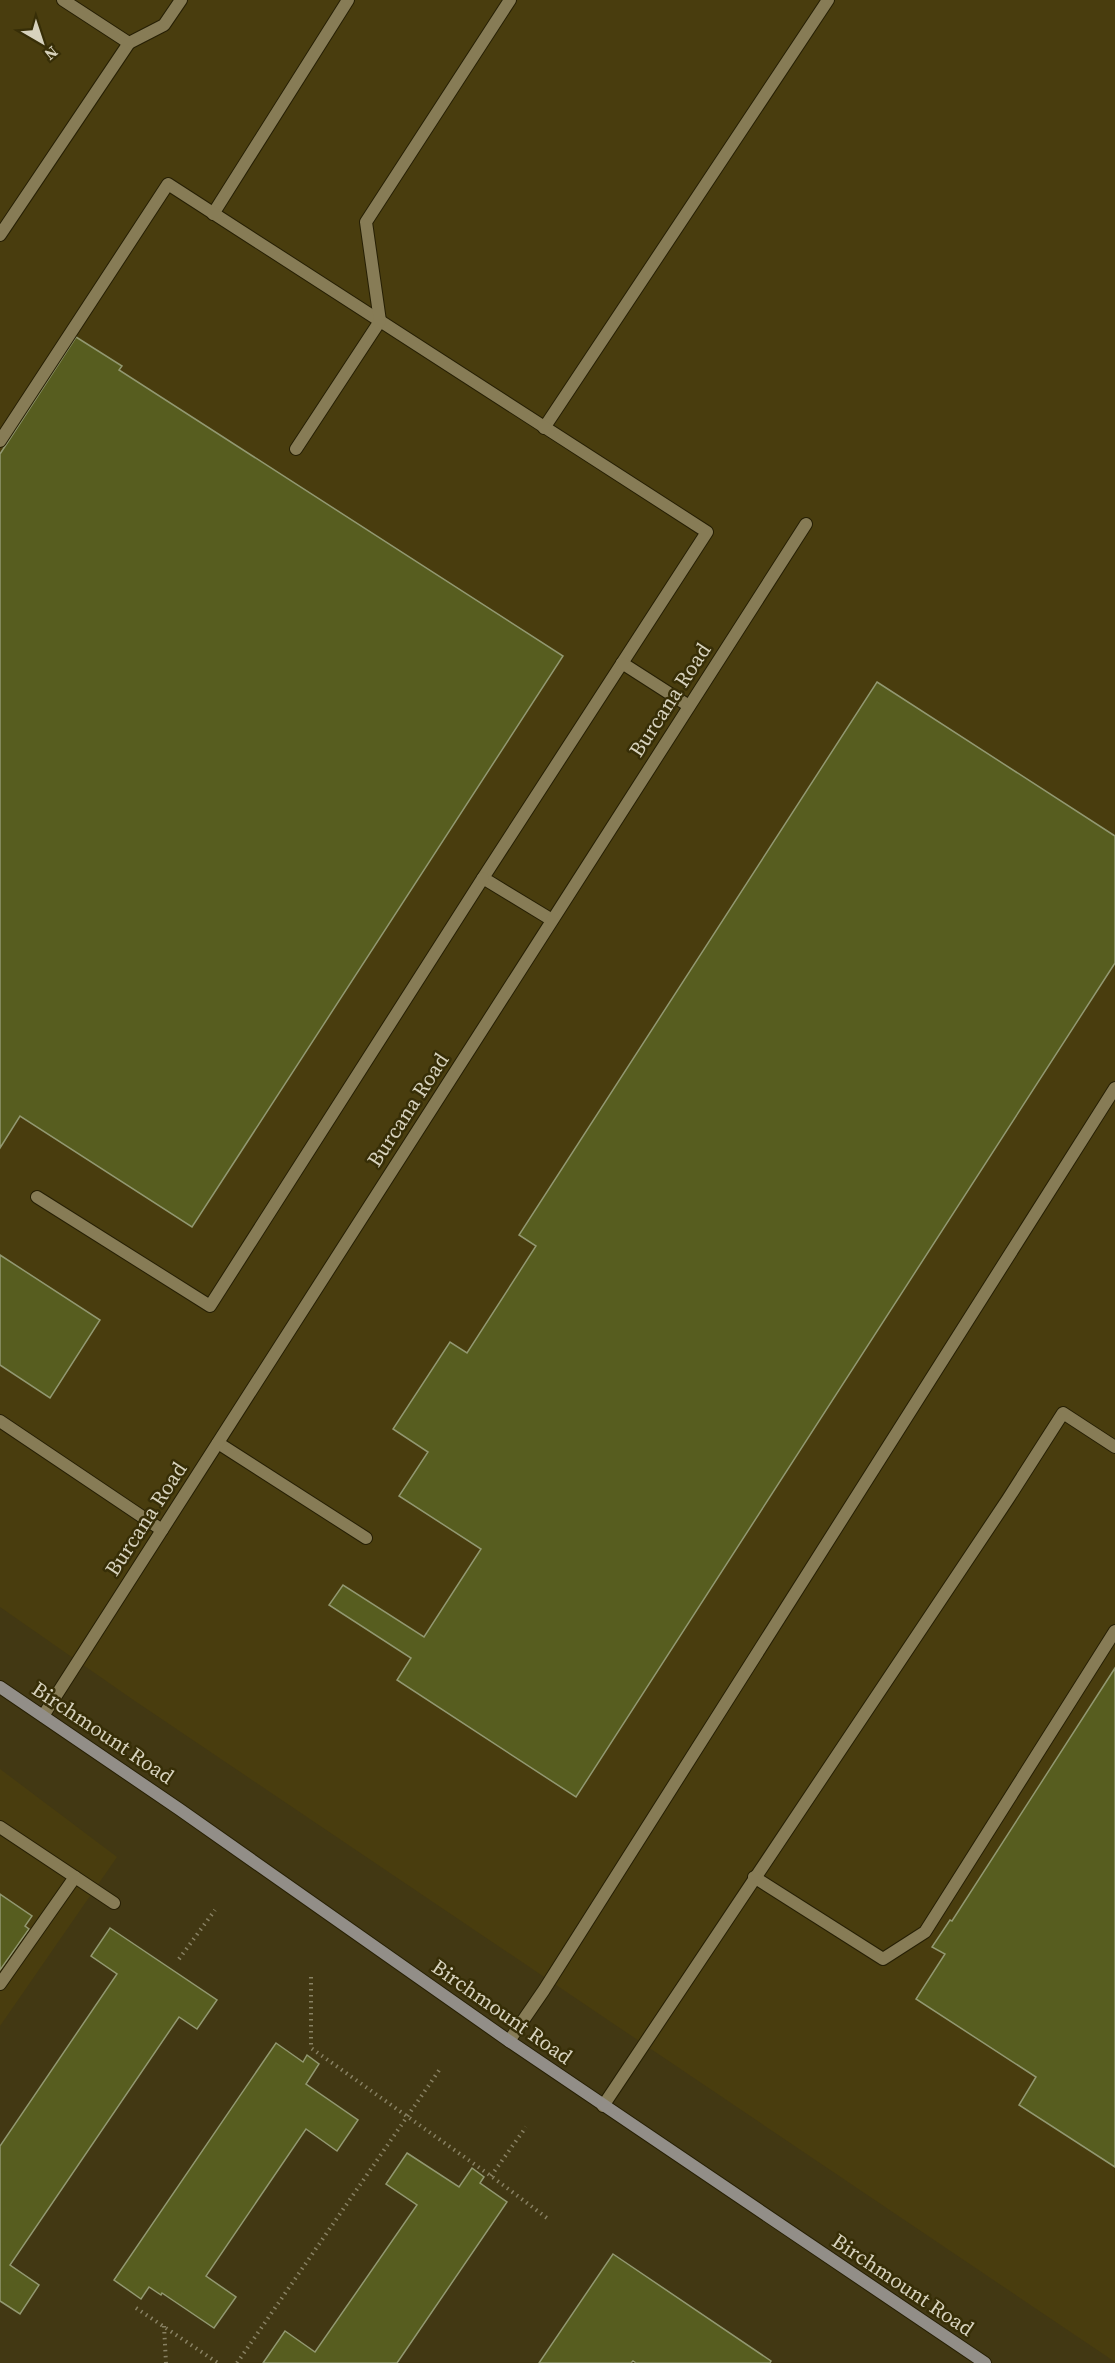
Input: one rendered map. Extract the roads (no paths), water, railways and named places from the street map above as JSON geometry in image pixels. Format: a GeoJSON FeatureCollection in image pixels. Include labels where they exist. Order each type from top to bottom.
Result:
{"type":"FeatureCollection","features":[{"type":"Feature","properties":{"kind":"main road","name":"Birchmount Road"},"geometry":{"type":"LineString","coordinates":[[0,1687],[189,1816],[603,2106],[985,2363]]}},
{"type":"Feature","properties":{"kind":"street"},"geometry":{"type":"LineString","coordinates":[[63,0],[129,43]]}},
{"type":"Feature","properties":{"kind":"street"},"geometry":{"type":"LineString","coordinates":[[0,235],[129,43],[164,25],[181,0]]}},
{"type":"Feature","properties":{"kind":"street"},"geometry":{"type":"LineString","coordinates":[[213,214],[348,0]]}},
{"type":"Feature","properties":{"kind":"street"},"geometry":{"type":"LineString","coordinates":[[296,449],[380,321],[366,222],[510,0]]}},
{"type":"Feature","properties":{"kind":"street"},"geometry":{"type":"LineString","coordinates":[[544,428],[828,0]]}},
{"type":"Feature","properties":{"kind":"street"},"geometry":{"type":"LineString","coordinates":[[0,441],[168,184],[707,532],[210,1305],[37,1197]]}},
{"type":"Feature","properties":{"kind":"street","name":"Burcana Road"},"geometry":{"type":"LineString","coordinates":[[43,1716],[806,524]]}},
{"type":"Feature","properties":{"kind":"street"},"geometry":{"type":"LineString","coordinates":[[622,663],[689,706]]}},
{"type":"Feature","properties":{"kind":"street"},"geometry":{"type":"LineString","coordinates":[[483,878],[552,920]]}},
{"type":"Feature","properties":{"kind":"street"},"geometry":{"type":"LineString","coordinates":[[509,2041],[550,1980],[1115,1088]]}},
{"type":"Feature","properties":{"kind":"street"},"geometry":{"type":"LineString","coordinates":[[603,2106],[1063,1413],[1115,1447]]}},
{"type":"Feature","properties":{"kind":"street"},"geometry":{"type":"LineString","coordinates":[[0,1421],[162,1530]]}},
{"type":"Feature","properties":{"kind":"street"},"geometry":{"type":"LineString","coordinates":[[218,1443],[366,1538]]}},
{"type":"Feature","properties":{"kind":"street"},"geometry":{"type":"LineString","coordinates":[[754,1876],[883,1959],[925,1932],[1115,1631]]}},
{"type":"Feature","properties":{"kind":"street"},"geometry":{"type":"LineString","coordinates":[[0,1827],[114,1903]]}},
{"type":"Feature","properties":{"kind":"street"},"geometry":{"type":"LineString","coordinates":[[0,1984],[75,1878]]}}]}
